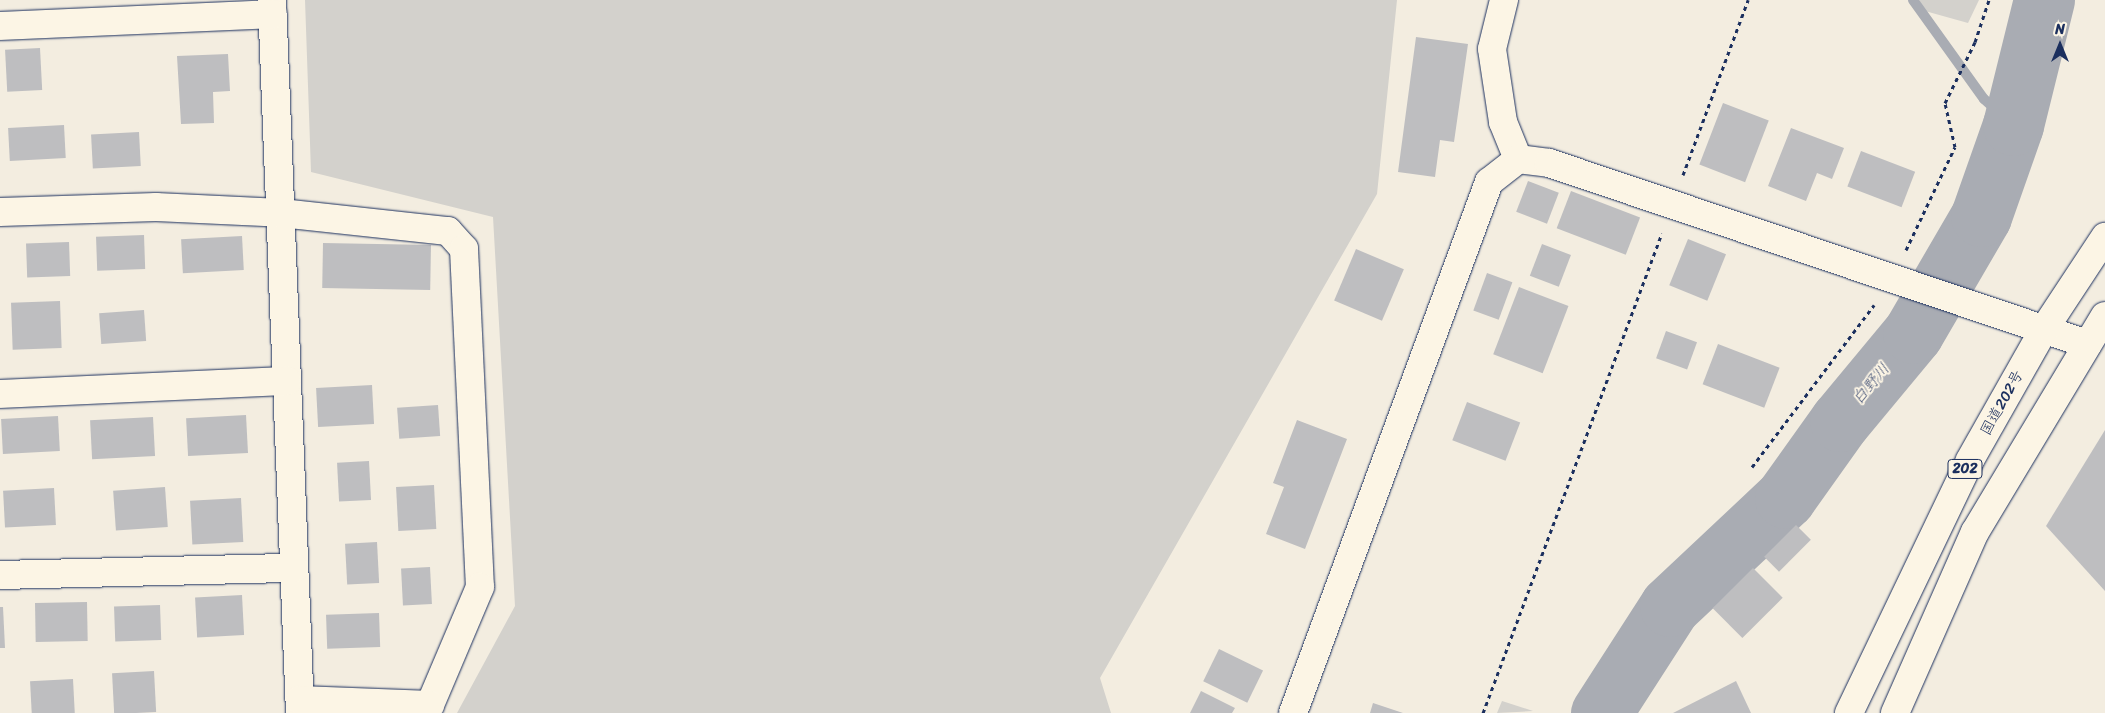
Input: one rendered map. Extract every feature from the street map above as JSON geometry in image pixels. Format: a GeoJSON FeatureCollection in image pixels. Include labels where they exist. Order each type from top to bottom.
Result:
{"type":"FeatureCollection","features":[{"type":"Feature","properties":{"kind":"main road"},"geometry":{"type":"LineString","coordinates":[[1504,0],[1492,49],[1503,122],[1518,159]]}},
{"type":"Feature","properties":{"kind":"main road"},"geometry":{"type":"LineString","coordinates":[[0,26],[272,7],[281,213],[300,706],[430,705],[480,587],[464,249],[448,231],[281,213],[156,207],[0,212]]}},
{"type":"Feature","properties":{"kind":"main road"},"geometry":{"type":"LineString","coordinates":[[1293,713],[1489,182],[1518,159],[1549,163],[1892,281],[2087,344]]}},
{"type":"Feature","properties":{"kind":"main road","name":"国道202号"},"geometry":{"type":"LineString","coordinates":[[1849,713],[1970,460],[2043,331],[2105,237]]}},
{"type":"Feature","properties":{"kind":"main road","name":"202"},"geometry":{"type":"LineString","coordinates":[[1895,713],[1975,532],[2105,316]]}},
{"type":"Feature","properties":{"kind":"main road"},"geometry":{"type":"LineString","coordinates":[[0,394],[287,381]]}},
{"type":"Feature","properties":{"kind":"main road"},"geometry":{"type":"LineString","coordinates":[[0,575],[294,568]]}},
{"type":"Feature","properties":{"kind":"path"},"geometry":{"type":"LineString","coordinates":[[1484,713],[1748,0]]}},
{"type":"Feature","properties":{"kind":"path"},"geometry":{"type":"LineString","coordinates":[[1944,103],[1975,42],[1988,0]]}},
{"type":"Feature","properties":{"kind":"shaded area"},"geometry":{"type":"Polygon","coordinates":[[[305,0],[1397,0],[1377,194],[1100,678],[1111,713],[457,713],[515,606],[493,217],[311,172],[305,0]]]}},
{"type":"Feature","properties":{"kind":"shaded area"},"geometry":{"type":"Polygon","coordinates":[[[1919,0],[1979,0],[1968,23],[1925,11],[1919,0]]]}},
{"type":"Feature","properties":{"kind":"shaded area"},"geometry":{"type":"Polygon","coordinates":[[[1502,701],[1533,711],[1497,713],[1502,701]]]}},
{"type":"Feature","properties":{"kind":"building"},"geometry":{"type":"Polygon","coordinates":[[[1416,37],[1468,44],[1454,142],[1440,140],[1435,177],[1398,172],[1416,37]]]}},
{"type":"Feature","properties":{"kind":"building"},"geometry":{"type":"Polygon","coordinates":[[[40,48],[42,90],[7,92],[5,50],[40,48]]]}},
{"type":"Feature","properties":{"kind":"building"},"geometry":{"type":"Polygon","coordinates":[[[228,54],[230,91],[213,92],[214,123],[181,124],[177,56],[228,54]]]}},
{"type":"Feature","properties":{"kind":"building"},"geometry":{"type":"Polygon","coordinates":[[[1723,103],[1769,121],[1745,182],[1699,165],[1723,103]]]}},
{"type":"Feature","properties":{"kind":"building"},"geometry":{"type":"Polygon","coordinates":[[[64,125],[66,158],[10,161],[8,128],[64,125]]]}},
{"type":"Feature","properties":{"kind":"building"},"geometry":{"type":"Polygon","coordinates":[[[1791,128],[1844,148],[1832,179],[1817,173],[1806,201],[1768,186],[1791,128]]]}},
{"type":"Feature","properties":{"kind":"building"},"geometry":{"type":"Polygon","coordinates":[[[139,132],[141,166],[93,168],[91,135],[139,132]]]}},
{"type":"Feature","properties":{"kind":"building"},"geometry":{"type":"Polygon","coordinates":[[[1861,151],[1915,172],[1902,207],[1847,186],[1861,151]]]}},
{"type":"Feature","properties":{"kind":"building"},"geometry":{"type":"Polygon","coordinates":[[[1528,181],[1559,193],[1547,224],[1516,212],[1528,181]]]}},
{"type":"Feature","properties":{"kind":"building"},"geometry":{"type":"Polygon","coordinates":[[[1571,191],[1640,218],[1626,255],[1557,228],[1571,191]]]}},
{"type":"Feature","properties":{"kind":"building"},"geometry":{"type":"Polygon","coordinates":[[[144,235],[145,269],[97,271],[96,237],[144,235]]]}},
{"type":"Feature","properties":{"kind":"building"},"geometry":{"type":"Polygon","coordinates":[[[242,236],[244,270],[183,273],[181,239],[242,236]]]}},
{"type":"Feature","properties":{"kind":"building"},"geometry":{"type":"Polygon","coordinates":[[[1688,239],[1726,254],[1707,301],[1669,285],[1688,239]]]}},
{"type":"Feature","properties":{"kind":"building"},"geometry":{"type":"Polygon","coordinates":[[[69,242],[70,276],[27,277],[26,244],[69,242]]]}},
{"type":"Feature","properties":{"kind":"building"},"geometry":{"type":"Polygon","coordinates":[[[323,243],[431,245],[430,290],[322,288],[323,243]]]}},
{"type":"Feature","properties":{"kind":"building"},"geometry":{"type":"Polygon","coordinates":[[[1542,244],[1571,255],[1559,287],[1530,276],[1542,244]]]}},
{"type":"Feature","properties":{"kind":"building"},"geometry":{"type":"Polygon","coordinates":[[[1356,249],[1404,269],[1382,321],[1334,301],[1356,249]]]}},
{"type":"Feature","properties":{"kind":"building"},"geometry":{"type":"Polygon","coordinates":[[[1487,273],[1512,282],[1499,320],[1473,311],[1487,273]]]}},
{"type":"Feature","properties":{"kind":"building"},"geometry":{"type":"Polygon","coordinates":[[[1519,287],[1568,306],[1543,373],[1493,354],[1519,287]]]}},
{"type":"Feature","properties":{"kind":"building"},"geometry":{"type":"Polygon","coordinates":[[[60,301],[62,348],[13,350],[11,303],[60,301]]]}},
{"type":"Feature","properties":{"kind":"building"},"geometry":{"type":"Polygon","coordinates":[[[144,310],[146,341],[101,344],[99,313],[144,310]]]}},
{"type":"Feature","properties":{"kind":"building"},"geometry":{"type":"Polygon","coordinates":[[[1666,331],[1697,342],[1687,370],[1656,358],[1666,331]]]}},
{"type":"Feature","properties":{"kind":"building"},"geometry":{"type":"Polygon","coordinates":[[[1718,344],[1780,368],[1764,408],[1703,384],[1718,344]]]}},
{"type":"Feature","properties":{"kind":"building"},"geometry":{"type":"Polygon","coordinates":[[[372,385],[374,424],[318,427],[316,388],[372,385]]]}},
{"type":"Feature","properties":{"kind":"building"},"geometry":{"type":"Polygon","coordinates":[[[1467,402],[1520,422],[1506,461],[1452,440],[1467,402]]]}},
{"type":"Feature","properties":{"kind":"building"},"geometry":{"type":"Polygon","coordinates":[[[438,405],[440,436],[399,439],[397,408],[438,405]]]}},
{"type":"Feature","properties":{"kind":"building"},"geometry":{"type":"Polygon","coordinates":[[[246,415],[248,453],[188,456],[186,418],[246,415]]]}},
{"type":"Feature","properties":{"kind":"building"},"geometry":{"type":"Polygon","coordinates":[[[58,416],[60,451],[3,454],[1,419],[58,416]]]}},
{"type":"Feature","properties":{"kind":"building"},"geometry":{"type":"Polygon","coordinates":[[[153,417],[155,456],[92,459],[90,420],[153,417]]]}},
{"type":"Feature","properties":{"kind":"building"},"geometry":{"type":"Polygon","coordinates":[[[1297,420],[1347,439],[1305,549],[1266,534],[1284,487],[1273,483],[1297,420]]]}},
{"type":"Feature","properties":{"kind":"building"},"geometry":{"type":"Polygon","coordinates":[[[2105,430],[2105,591],[2046,526],[2105,430]]]}},
{"type":"Feature","properties":{"kind":"building"},"geometry":{"type":"Polygon","coordinates":[[[369,461],[371,500],[339,502],[337,463],[369,461]]]}},
{"type":"Feature","properties":{"kind":"building"},"geometry":{"type":"Polygon","coordinates":[[[434,485],[436,529],[398,531],[396,487],[434,485]]]}},
{"type":"Feature","properties":{"kind":"building"},"geometry":{"type":"Polygon","coordinates":[[[165,487],[168,527],[116,531],[113,491],[165,487]]]}},
{"type":"Feature","properties":{"kind":"building"},"geometry":{"type":"Polygon","coordinates":[[[54,488],[56,525],[5,528],[3,491],[54,488]]]}},
{"type":"Feature","properties":{"kind":"building"},"geometry":{"type":"Polygon","coordinates":[[[241,498],[243,542],[192,545],[190,501],[241,498]]]}},
{"type":"Feature","properties":{"kind":"building"},"geometry":{"type":"Polygon","coordinates":[[[1796,525],[1811,540],[1779,572],[1764,557],[1796,525]]]}},
{"type":"Feature","properties":{"kind":"building"},"geometry":{"type":"Polygon","coordinates":[[[377,542],[379,583],[347,585],[345,544],[377,542]]]}},
{"type":"Feature","properties":{"kind":"building"},"geometry":{"type":"Polygon","coordinates":[[[430,567],[432,604],[403,605],[401,569],[430,567]]]}},
{"type":"Feature","properties":{"kind":"building"},"geometry":{"type":"Polygon","coordinates":[[[1753,568],[1783,598],[1742,638],[1713,608],[1753,568]]]}},
{"type":"Feature","properties":{"kind":"building"},"geometry":{"type":"Polygon","coordinates":[[[242,595],[244,635],[197,637],[195,597],[242,595]]]}},
{"type":"Feature","properties":{"kind":"building"},"geometry":{"type":"Polygon","coordinates":[[[87,602],[88,641],[36,642],[35,603],[87,602]]]}},
{"type":"Feature","properties":{"kind":"building"},"geometry":{"type":"Polygon","coordinates":[[[160,605],[161,640],[115,642],[114,607],[160,605]]]}},
{"type":"Feature","properties":{"kind":"building"},"geometry":{"type":"Polygon","coordinates":[[[0,607],[3,607],[5,648],[0,648],[0,607]]]}},
{"type":"Feature","properties":{"kind":"building"},"geometry":{"type":"Polygon","coordinates":[[[379,613],[380,647],[327,649],[326,615],[379,613]]]}},
{"type":"Feature","properties":{"kind":"building"},"geometry":{"type":"Polygon","coordinates":[[[1219,649],[1263,670],[1247,703],[1203,681],[1219,649]]]}},
{"type":"Feature","properties":{"kind":"building"},"geometry":{"type":"Polygon","coordinates":[[[154,671],[156,712],[114,713],[112,673],[154,671]]]}},
{"type":"Feature","properties":{"kind":"building"},"geometry":{"type":"Polygon","coordinates":[[[73,679],[75,713],[32,713],[30,681],[73,679]]]}},
{"type":"Feature","properties":{"kind":"building"},"geometry":{"type":"Polygon","coordinates":[[[1736,681],[1751,713],[1673,713],[1736,681]]]}},
{"type":"Feature","properties":{"kind":"building"},"geometry":{"type":"Polygon","coordinates":[[[1201,691],[1235,708],[1232,713],[1190,713],[1201,691]]]}},
{"type":"Feature","properties":{"kind":"building"},"geometry":{"type":"Polygon","coordinates":[[[1373,703],[1403,713],[1370,713],[1373,703]]]}},
{"type":"Feature","properties":{"kind":"waterway"},"geometry":{"type":"LineString","coordinates":[[1913,0],[1984,99],[2013,125]]}},
{"type":"Feature","properties":{"kind":"waterway","name":"白野川"},"geometry":{"type":"LineString","coordinates":[[1601,713],[1670,606],[1785,498],[1840,421],[1913,333],[1981,216],[2013,125],[2044,0]]}}]}
